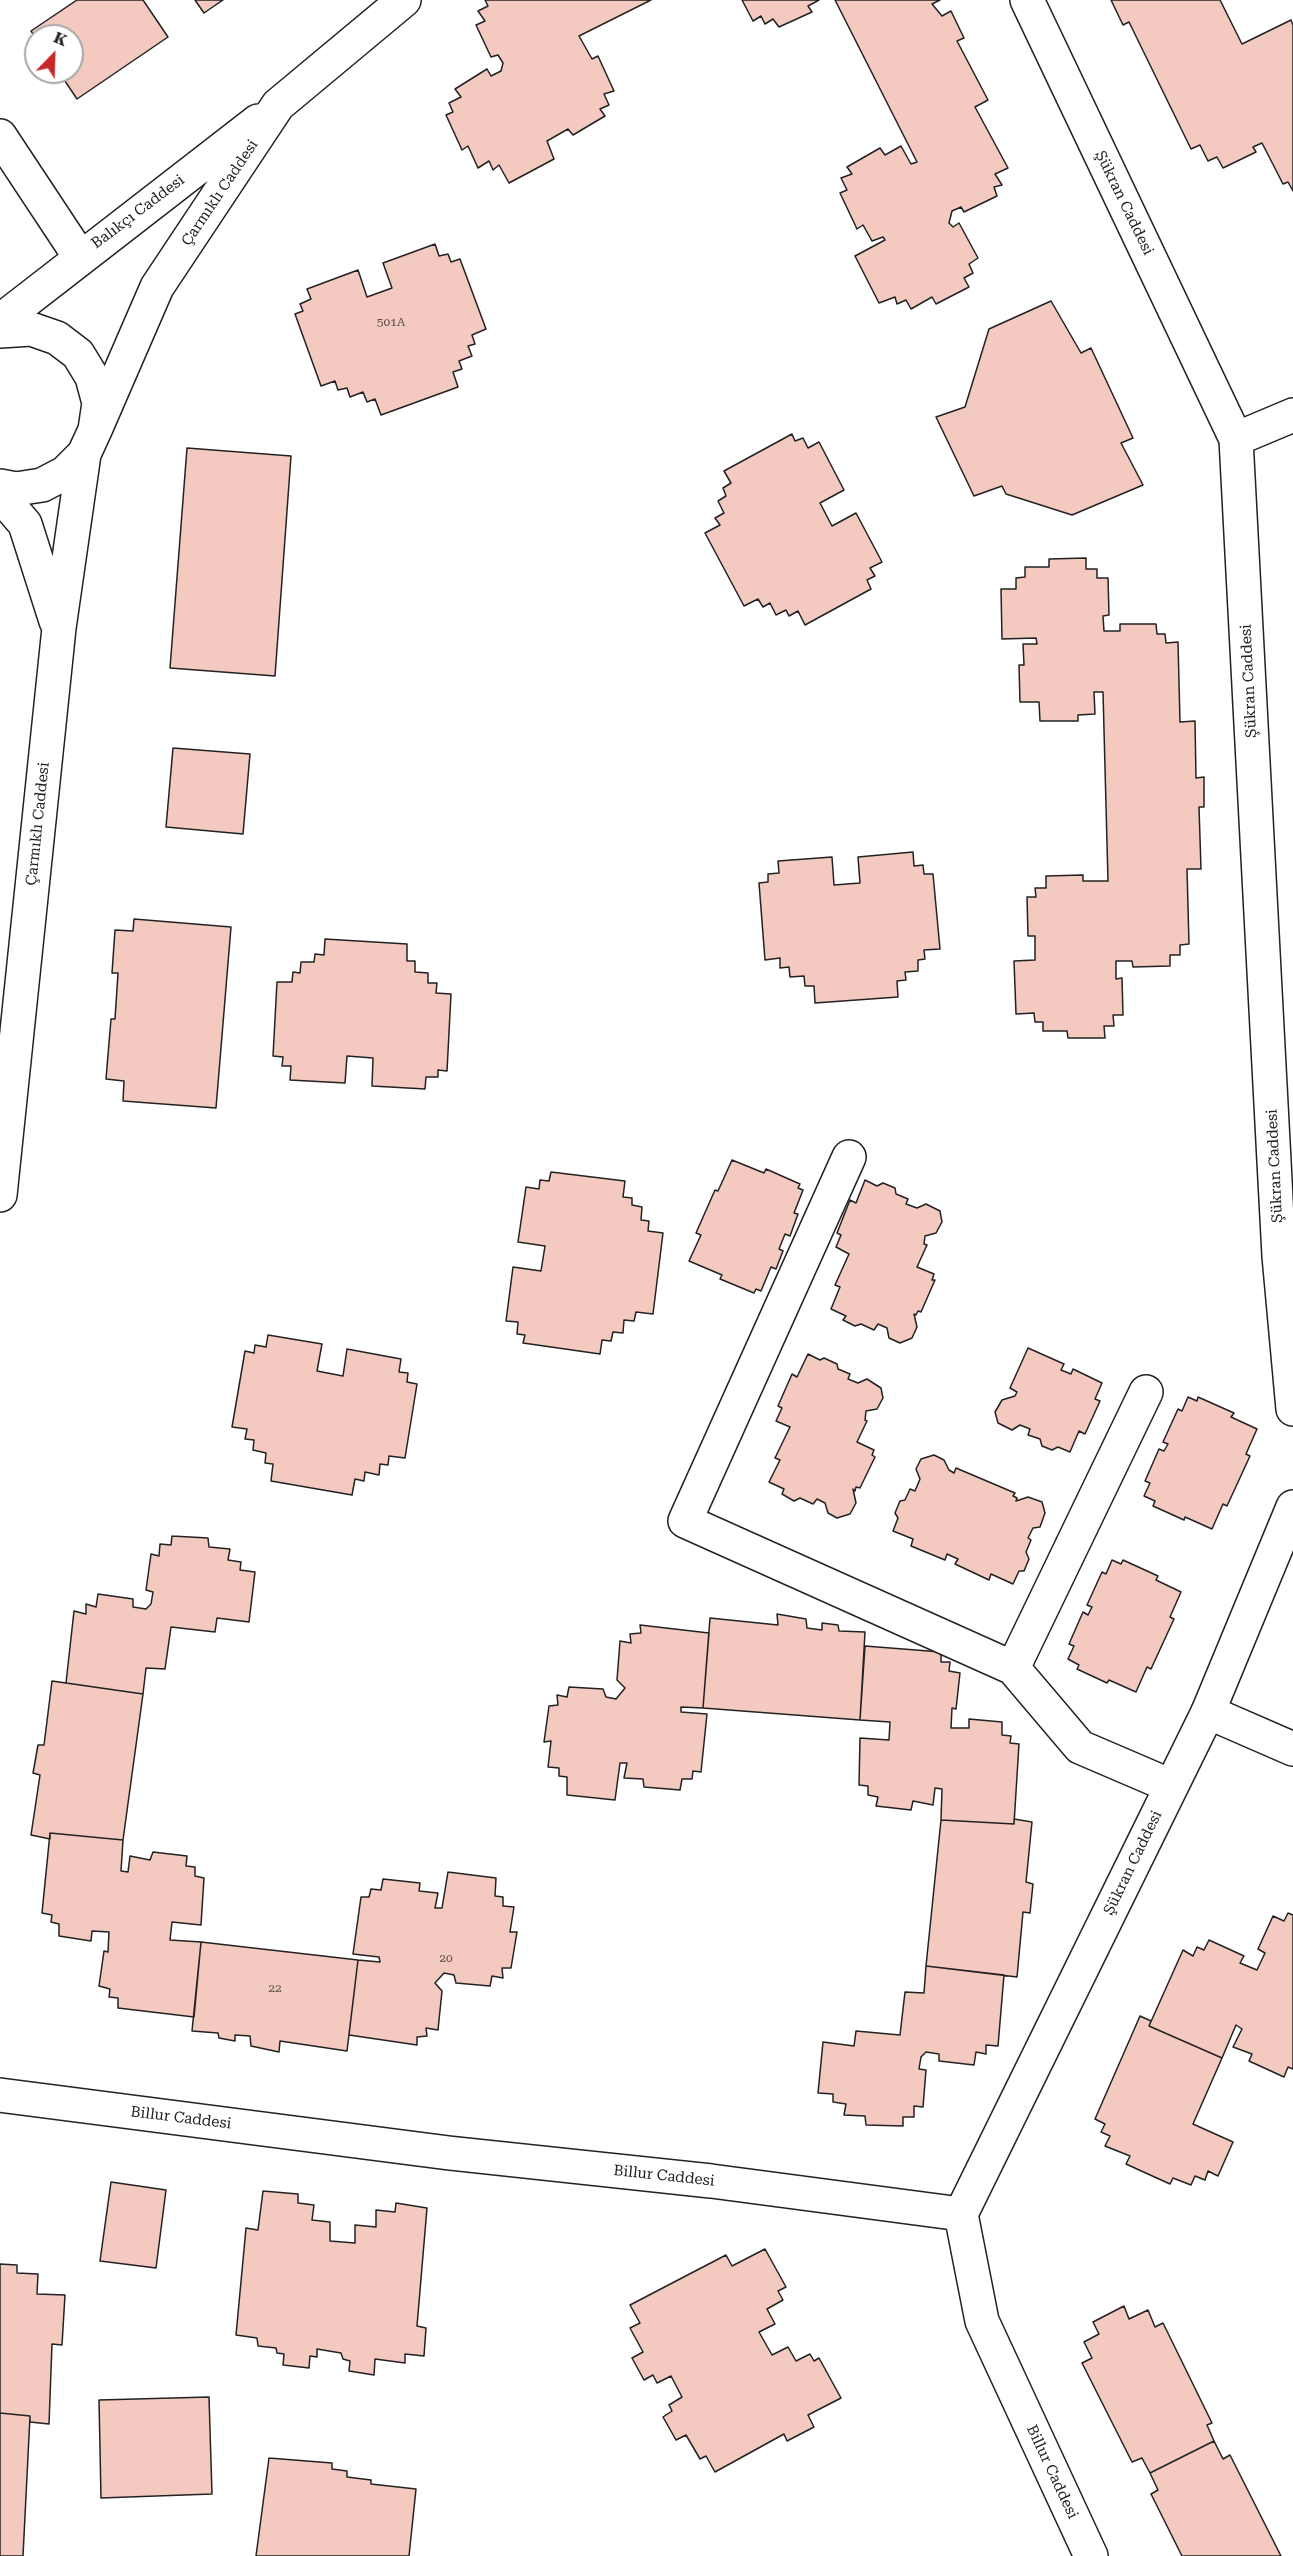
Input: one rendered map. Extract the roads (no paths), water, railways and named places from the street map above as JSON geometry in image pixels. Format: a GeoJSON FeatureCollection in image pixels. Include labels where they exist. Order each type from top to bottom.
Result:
{"type":"FeatureCollection","features":[{"type":"Feature","properties":{"kind":"main road","name":"Çarmıklı Caddesi"},"geometry":{"type":"LineString","coordinates":[[0,1195],[59,628],[90,442],[157,287],[278,105],[404,0]]}},
{"type":"Feature","properties":{"kind":"main road","name":"Şükran Caddesi"},"geometry":{"type":"LineString","coordinates":[[1027,0],[1236,439],[1286,1254],[1293,1408]]}},
{"type":"Feature","properties":{"kind":"main road","name":"Balıkçı Caddesi"},"geometry":{"type":"LineString","coordinates":[[0,321],[278,105]]}},
{"type":"Feature","properties":{"kind":"main road"},"geometry":{"type":"LineString","coordinates":[[0,136],[80,257]]}},
{"type":"Feature","properties":{"kind":"main road"},"geometry":{"type":"LineString","coordinates":[[0,331],[31,329],[57,338],[78,354],[92,377],[99,404],[90,442],[65,473],[42,485],[16,489],[0,486]]}},
{"type":"Feature","properties":{"kind":"main road"},"geometry":{"type":"LineString","coordinates":[[1236,439],[1293,415]]}},
{"type":"Feature","properties":{"kind":"main road"},"geometry":{"type":"LineString","coordinates":[[0,495],[25,524],[59,628]]}},
{"type":"Feature","properties":{"kind":"main road"},"geometry":{"type":"LineString","coordinates":[[849,1156],[685,1521],[1013,1668],[1080,1747],[1171,1786]]}},
{"type":"Feature","properties":{"kind":"main road"},"geometry":{"type":"LineString","coordinates":[[1013,1668],[1146,1392]]}},
{"type":"Feature","properties":{"kind":"main road","name":"Şükran Caddesi"},"geometry":{"type":"LineString","coordinates":[[961,2214],[1208,1712],[1293,1507]]}},
{"type":"Feature","properties":{"kind":"main road"},"geometry":{"type":"LineString","coordinates":[[1208,1712],[1293,1749]]}},
{"type":"Feature","properties":{"kind":"main road","name":"Billur Caddesi"},"geometry":{"type":"LineString","coordinates":[[0,2095],[449,2153],[711,2181],[961,2214],[982,2321],[1091,2556]]}}]}
